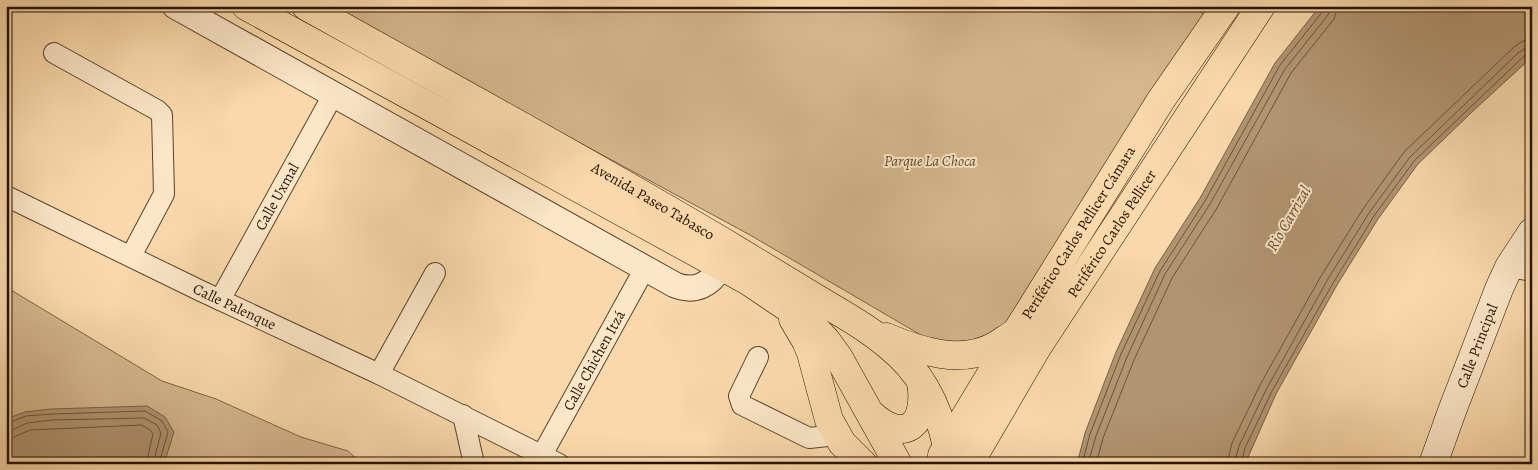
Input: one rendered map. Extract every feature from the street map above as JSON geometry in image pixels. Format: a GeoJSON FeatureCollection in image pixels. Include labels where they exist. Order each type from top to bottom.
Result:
{"type":"FeatureCollection","features":[{"type":"Feature","properties":{"kind":"main road","name":"Avenida Paseo Tabasco"},"geometry":{"type":"LineString","coordinates":[[246,6],[748,281],[779,300],[809,322],[826,340],[839,358],[898,464]]}},
{"type":"Feature","properties":{"kind":"main road","name":"Avenida Paseo Tabasco"},"geometry":{"type":"LineString","coordinates":[[306,6],[673,212],[871,331],[900,356],[920,379],[931,397],[945,458]]}},
{"type":"Feature","properties":{"kind":"main road","name":"Periférico Carlos Pellicer Cámara"},"geometry":{"type":"LineString","coordinates":[[945,458],[1017,331],[1161,100],[1226,6]]}},
{"type":"Feature","properties":{"kind":"main road","name":"Periférico Carlos Pellicer"},"geometry":{"type":"LineString","coordinates":[[969,464],[1038,346],[1260,6]]}},
{"type":"Feature","properties":{"kind":"main road","name":"Calle Principal"},"geometry":{"type":"LineString","coordinates":[[1433,464],[1452,411],[1521,269],[1532,232]]}},
{"type":"Feature","properties":{"kind":"main road"},"geometry":{"type":"LineString","coordinates":[[779,300],[789,312],[806,341],[813,360],[825,409],[837,435],[842,443],[864,464]]}},
{"type":"Feature","properties":{"kind":"main road"},"geometry":{"type":"LineString","coordinates":[[871,331],[910,347],[938,354],[959,355],[994,347],[1017,331]]}},
{"type":"Feature","properties":{"kind":"main road"},"geometry":{"type":"LineString","coordinates":[[871,414],[881,423],[896,430],[911,426],[921,413],[923,394],[920,379]]}},
{"type":"Feature","properties":{"kind":"street"},"geometry":{"type":"LineString","coordinates":[[175,6],[674,285],[687,289],[696,288],[708,283],[721,267]]}},
{"type":"Feature","properties":{"kind":"street"},"geometry":{"type":"LineString","coordinates":[[54,52],[157,110],[162,115],[164,194],[131,256]]}},
{"type":"Feature","properties":{"kind":"street","name":"Calle Uxmal"},"geometry":{"type":"LineString","coordinates":[[220,300],[333,95]]}},
{"type":"Feature","properties":{"kind":"street","name":"Calle Palenque"},"geometry":{"type":"LineString","coordinates":[[6,196],[220,300],[379,374],[559,464]]}},
{"type":"Feature","properties":{"kind":"street","name":"Calle Chichen Itzá"},"geometry":{"type":"LineString","coordinates":[[542,454],[645,268]]}},
{"type":"Feature","properties":{"kind":"street"},"geometry":{"type":"LineString","coordinates":[[379,374],[435,273]]}},
{"type":"Feature","properties":{"kind":"street"},"geometry":{"type":"LineString","coordinates":[[758,357],[739,396],[742,405],[809,438],[837,435]]}},
{"type":"Feature","properties":{"kind":"street"},"geometry":{"type":"LineString","coordinates":[[463,415],[474,464]]}},
{"type":"Feature","properties":{"kind":"green space","name":"Parque La Choca"},"geometry":{"type":"Polygon","coordinates":[[[335,6],[1188,6],[1208,16],[1002,330],[963,344],[926,338],[750,235],[455,75],[335,6]]]}},
{"type":"Feature","properties":{"kind":"green space"},"geometry":{"type":"Polygon","coordinates":[[[6,287],[162,381],[216,399],[301,437],[348,451],[362,464],[6,464],[6,287]]]}},
{"type":"Feature","properties":{"kind":"water","name":"Rio Carrizal"},"geometry":{"type":"Polygon","coordinates":[[[1320,6],[1532,6],[1532,57],[1418,164],[1378,219],[1337,285],[1276,394],[1245,464],[1077,464],[1085,433],[1116,352],[1155,268],[1200,198],[1275,63],[1320,6]]]}},
{"type":"Feature","properties":{"kind":"water"},"geometry":{"type":"Polygon","coordinates":[[[147,406],[165,417],[174,432],[164,464],[6,464],[6,422],[9,418],[25,412],[51,409],[147,406]]]}}]}
